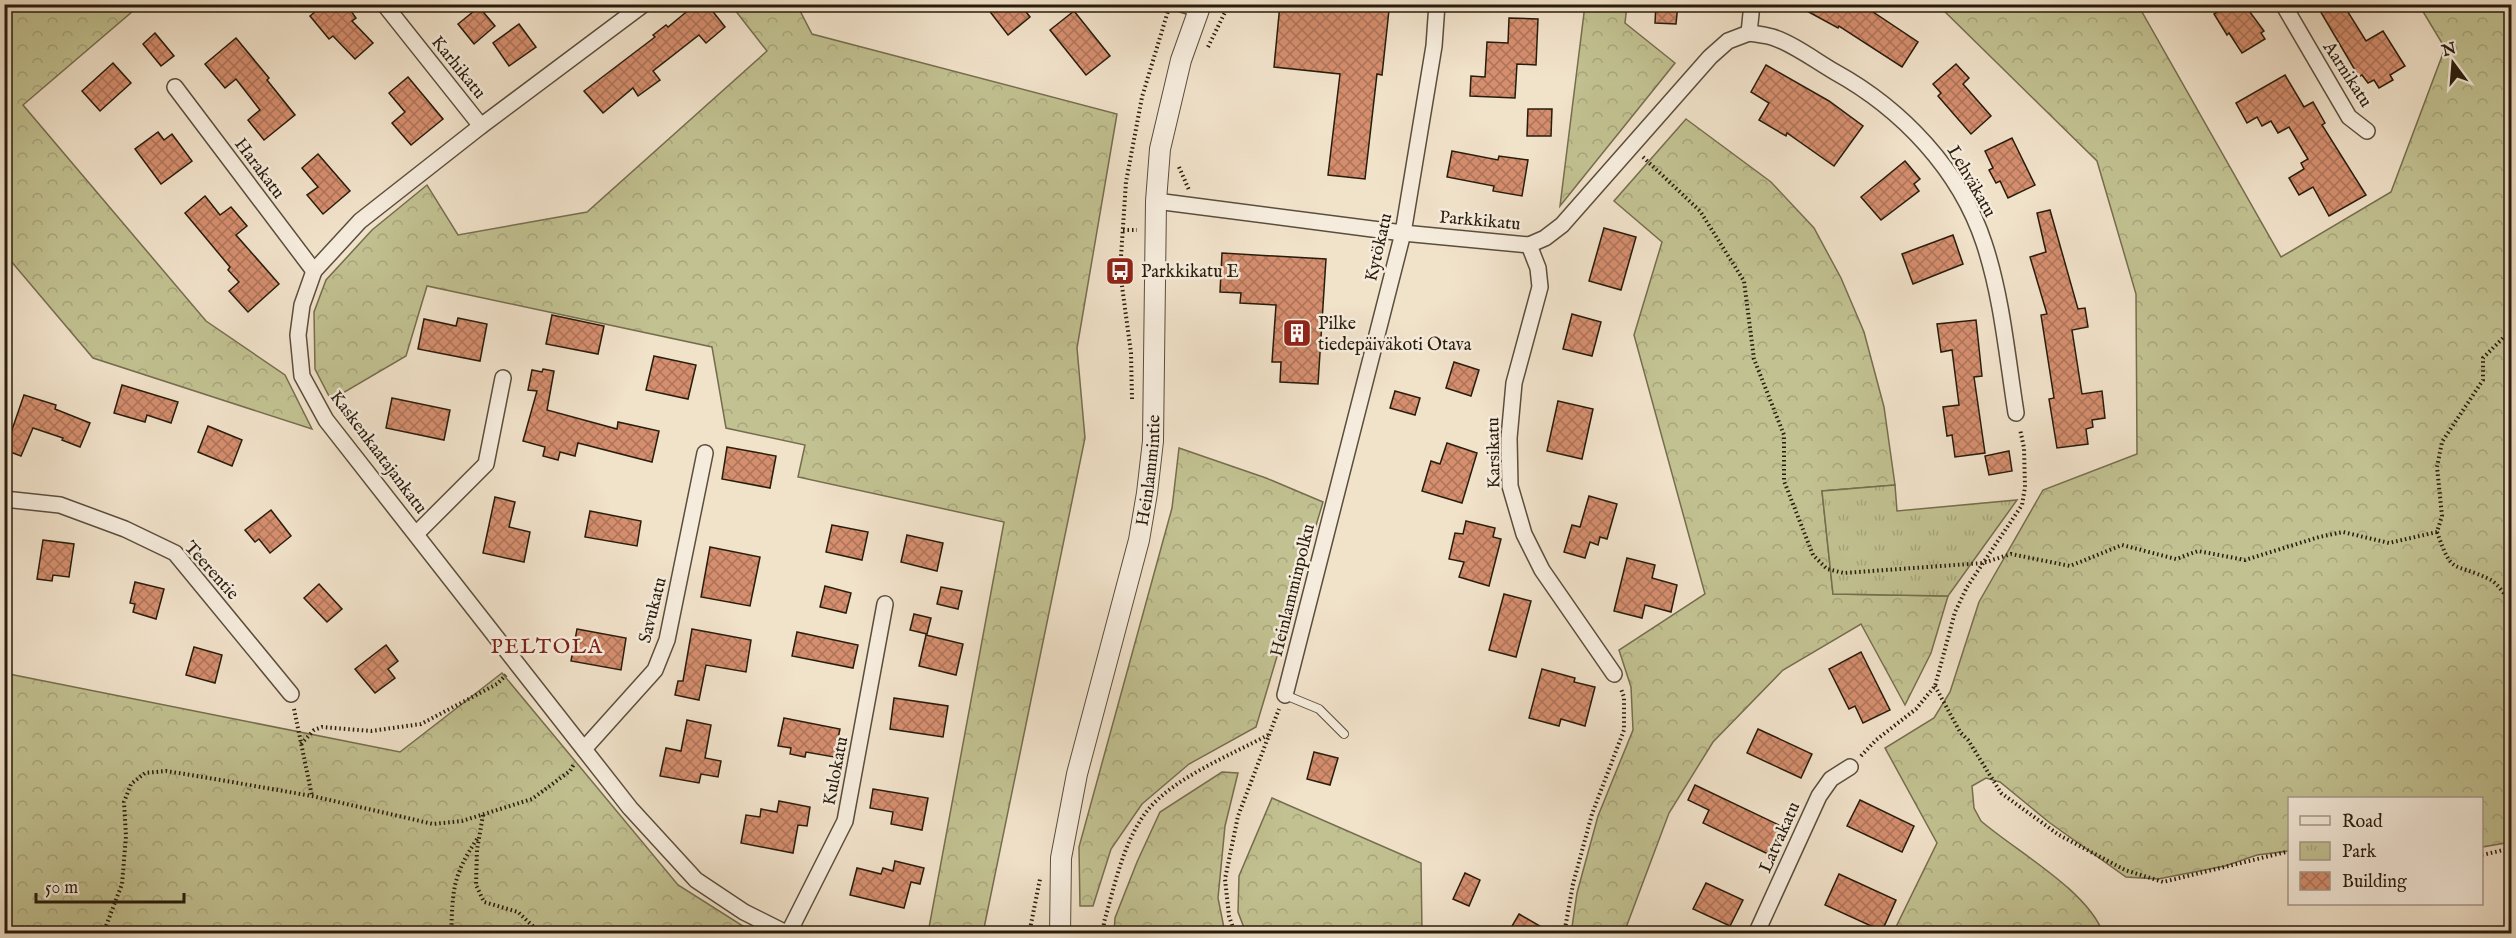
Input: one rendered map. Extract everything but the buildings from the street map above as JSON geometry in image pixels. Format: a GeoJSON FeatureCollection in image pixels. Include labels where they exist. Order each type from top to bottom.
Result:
{"type":"FeatureCollection","features":[{"type":"Feature","properties":{"kind":"street","name":"Karhikatu"},"geometry":{"type":"LineString","coordinates":[[384,4],[481,126]]}},
{"type":"Feature","properties":{"kind":"street","name":"Kaskenkaatajankatu"},"geometry":{"type":"LineString","coordinates":[[644,4],[481,126],[360,221],[314,271],[302,305],[298,335],[302,375],[326,420],[630,808],[696,880],[744,912],[788,933]]}},
{"type":"Feature","properties":{"kind":"street","name":"Kytökatu"},"geometry":{"type":"LineString","coordinates":[[1336,494],[1403,233],[1434,46],[1437,4]]}},
{"type":"Feature","properties":{"kind":"street"},"geometry":{"type":"LineString","coordinates":[[1749,33],[1752,4]]}},
{"type":"Feature","properties":{"kind":"street","name":"Aarnikatu"},"geometry":{"type":"LineString","coordinates":[[2283,4],[2349,117],[2367,131]]}},
{"type":"Feature","properties":{"kind":"street","name":"Heinlammintie"},"geometry":{"type":"LineString","coordinates":[[1060,933],[1061,858],[1075,785],[1148,494],[1153,441],[1156,201],[1161,149],[1169,106],[1194,6]]}},
{"type":"Feature","properties":{"kind":"street","name":"Parkkikatu"},"geometry":{"type":"LineString","coordinates":[[1156,201],[1403,233],[1528,245],[1545,238],[1562,225],[1710,57],[1728,41],[1749,33]]}},
{"type":"Feature","properties":{"kind":"street","name":"Lehväkatu"},"geometry":{"type":"LineString","coordinates":[[1749,33],[1773,37],[1862,87],[1914,132],[1939,158],[1971,211],[1984,242],[1994,279],[2016,412]]}},
{"type":"Feature","properties":{"kind":"street","name":"Harakatu"},"geometry":{"type":"LineString","coordinates":[[175,87],[314,271]]}},
{"type":"Feature","properties":{"kind":"street","name":"Karsikatu"},"geometry":{"type":"LineString","coordinates":[[1528,245],[1538,268],[1540,287],[1514,383],[1509,438],[1510,486],[1524,534],[1542,570],[1614,674]]}},
{"type":"Feature","properties":{"kind":"street"},"geometry":{"type":"LineString","coordinates":[[416,534],[486,464],[503,378]]}},
{"type":"Feature","properties":{"kind":"street","name":"Savukatu"},"geometry":{"type":"LineString","coordinates":[[584,748],[655,670],[667,640],[705,453]]}},
{"type":"Feature","properties":{"kind":"street","name":"Heinlamminpolku"},"geometry":{"type":"LineString","coordinates":[[1285,695],[1336,494]]}},
{"type":"Feature","properties":{"kind":"street","name":"Teerentie"},"geometry":{"type":"LineString","coordinates":[[4,499],[60,505],[125,529],[175,553],[291,694]]}},
{"type":"Feature","properties":{"kind":"street","name":"Kulokatu"},"geometry":{"type":"LineString","coordinates":[[788,933],[845,821],[885,604]]}},
{"type":"Feature","properties":{"kind":"street","name":"Latvakatu"},"geometry":{"type":"LineString","coordinates":[[1756,933],[1819,796],[1831,779],[1850,767]]}},
{"type":"Feature","properties":{"kind":"lane"},"geometry":{"type":"LineString","coordinates":[[1285,695],[1319,709],[1344,734]]}},
{"type":"Feature","properties":{"kind":"path"},"geometry":{"type":"LineString","coordinates":[[1132,409],[1131,353],[1120,271],[1126,182],[1142,97],[1170,4]]}},
{"type":"Feature","properties":{"kind":"path"},"geometry":{"type":"LineString","coordinates":[[1206,51],[1229,4]]}},
{"type":"Feature","properties":{"kind":"path"},"geometry":{"type":"LineString","coordinates":[[1631,146],[1700,210],[1744,281],[1754,359],[1784,435],[1784,481],[1813,555],[1827,569],[1844,573],[1983,563],[2011,554],[2070,566],[2122,545],[2176,559],[2198,551],[2245,560],[2343,532],[2389,543],[2436,531]]}},
{"type":"Feature","properties":{"kind":"path"},"geometry":{"type":"LineString","coordinates":[[1179,163],[1179,170],[1189,188],[1186,205]]}},
{"type":"Feature","properties":{"kind":"path"},"geometry":{"type":"LineString","coordinates":[[1123,230],[1156,231]]}},
{"type":"Feature","properties":{"kind":"path"},"geometry":{"type":"LineString","coordinates":[[2511,329],[2484,358],[2483,380],[2442,441],[2437,467],[2442,516],[2436,531],[2446,558],[2458,569],[2491,579],[2511,603]]}},
{"type":"Feature","properties":{"kind":"path"},"geometry":{"type":"LineString","coordinates":[[1850,767],[1876,740],[1916,709],[1935,686],[1955,612],[1967,587],[2022,505],[2025,488],[2024,448],[2016,412]]}},
{"type":"Feature","properties":{"kind":"path"},"geometry":{"type":"LineString","coordinates":[[302,744],[314,730],[322,727],[371,731],[422,724],[497,684],[510,672],[514,660]]}},
{"type":"Feature","properties":{"kind":"path"},"geometry":{"type":"LineString","coordinates":[[1564,933],[1573,884],[1592,814],[1624,730],[1624,697],[1614,674]]}},
{"type":"Feature","properties":{"kind":"path"},"geometry":{"type":"LineString","coordinates":[[1935,686],[1960,732],[1968,740],[2001,793],[2059,836],[2125,870],[2163,882],[2288,851]]}},
{"type":"Feature","properties":{"kind":"path"},"geometry":{"type":"LineString","coordinates":[[291,694],[312,796]]}},
{"type":"Feature","properties":{"kind":"path"},"geometry":{"type":"LineString","coordinates":[[1235,933],[1229,916],[1225,879],[1238,816],[1285,695]]}},
{"type":"Feature","properties":{"kind":"path"},"geometry":{"type":"LineString","coordinates":[[1103,933],[1104,922],[1125,850],[1148,810],[1180,782],[1268,735]]}},
{"type":"Feature","properties":{"kind":"path"},"geometry":{"type":"LineString","coordinates":[[103,933],[122,884],[126,836],[124,802],[131,784],[145,773],[166,771],[312,796],[433,824],[462,821],[532,799],[570,771],[584,748]]}},
{"type":"Feature","properties":{"kind":"path"},"geometry":{"type":"LineString","coordinates":[[483,815],[479,836],[476,885],[484,902],[519,912],[541,933]]}},
{"type":"Feature","properties":{"kind":"path"},"geometry":{"type":"LineString","coordinates":[[451,933],[452,895],[460,865],[479,836]]}},
{"type":"Feature","properties":{"kind":"path"},"geometry":{"type":"LineString","coordinates":[[2483,855],[2511,848]]}},
{"type":"Feature","properties":{"kind":"path"},"geometry":{"type":"LineString","coordinates":[[1029,933],[1042,869]]}},
{"type":"Feature","properties":{"kind":"path"},"geometry":{"type":"LineString","coordinates":[[4,930],[26,927],[42,933]]}},
{"type":"Feature","properties":{"kind":"green space"},"geometry":{"type":"Polygon","coordinates":[[[4,5],[140,5],[23,105],[206,321],[285,375],[312,429],[93,358],[5,254],[4,5]]]}},
{"type":"Feature","properties":{"kind":"green space"},"geometry":{"type":"Polygon","coordinates":[[[731,5],[797,5],[812,34],[1117,114],[1077,348],[1085,438],[983,933],[928,933],[1004,522],[798,477],[805,445],[726,428],[712,347],[427,286],[406,356],[331,400],[315,369],[314,312],[326,280],[372,230],[427,185],[458,235],[587,212],[767,51],[731,5]]]}},
{"type":"Feature","properties":{"kind":"green space"},"geometry":{"type":"Polygon","coordinates":[[[1585,5],[1627,5],[1625,23],[1675,63],[1560,206],[1585,5]]]}},
{"type":"Feature","properties":{"kind":"green space"},"geometry":{"type":"Polygon","coordinates":[[[1938,5],[2138,5],[2281,257],[2391,192],[2445,48],[2419,5],[2511,5],[2511,842],[2483,847],[2483,797],[2288,797],[2288,851],[2257,855],[2225,866],[2158,879],[2126,877],[2050,823],[2000,782],[1986,778],[1972,786],[1974,808],[1981,821],[2067,887],[2095,917],[2103,933],[1893,933],[1937,843],[1885,748],[1934,718],[1950,692],[1979,602],[2043,490],[2137,454],[2136,294],[2097,161],[1938,5]]]}},
{"type":"Feature","properties":{"kind":"green space"},"geometry":{"type":"Polygon","coordinates":[[[1686,119],[1771,182],[1814,228],[1841,278],[1864,332],[1884,407],[1895,485],[1822,491],[1833,594],[1948,596],[1931,653],[1905,705],[1861,624],[1783,670],[1713,742],[1669,813],[1624,933],[1571,934],[1577,893],[1598,816],[1633,730],[1631,687],[1619,650],[1705,594],[1634,335],[1662,242],[1614,201],[1686,119]]]}},
{"type":"Feature","properties":{"kind":"green space"},"geometry":{"type":"Polygon","coordinates":[[[1179,448],[1266,478],[1323,502],[1256,727],[1189,764],[1142,804],[1111,849],[1093,906],[1080,906],[1079,847],[1172,508],[1179,448]]]}},
{"type":"Feature","properties":{"kind":"green space"},"geometry":{"type":"Polygon","coordinates":[[[1895,485],[1897,511],[2017,500],[1948,596],[1833,594],[1822,491],[1895,485]]]}},
{"type":"Feature","properties":{"kind":"green space"},"geometry":{"type":"Polygon","coordinates":[[[4,673],[400,752],[502,673],[678,885],[754,933],[5,933],[4,673]]]}},
{"type":"Feature","properties":{"kind":"green space"},"geometry":{"type":"Polygon","coordinates":[[[1222,772],[1238,773],[1225,826],[1218,898],[1225,933],[1114,933],[1115,918],[1160,812],[1222,772]]]}},
{"type":"Feature","properties":{"kind":"green space"},"geometry":{"type":"Polygon","coordinates":[[[1272,798],[1421,863],[1422,933],[1246,933],[1238,912],[1239,876],[1272,798]]]}},
{"type":"Feature","properties":{"kind":"place","name":"Parkkikatu E"},"geometry":{"type":"Point","coordinates":[1120,271]}},
{"type":"Feature","properties":{"kind":"place","name":"Pilke tiedepäiväkoti Otava"},"geometry":{"type":"Point","coordinates":[1297,333]}},
{"type":"Feature","properties":{"kind":"district","name":"PELTOLA"},"geometry":{"type":"Point","coordinates":[547,646]}}]}
